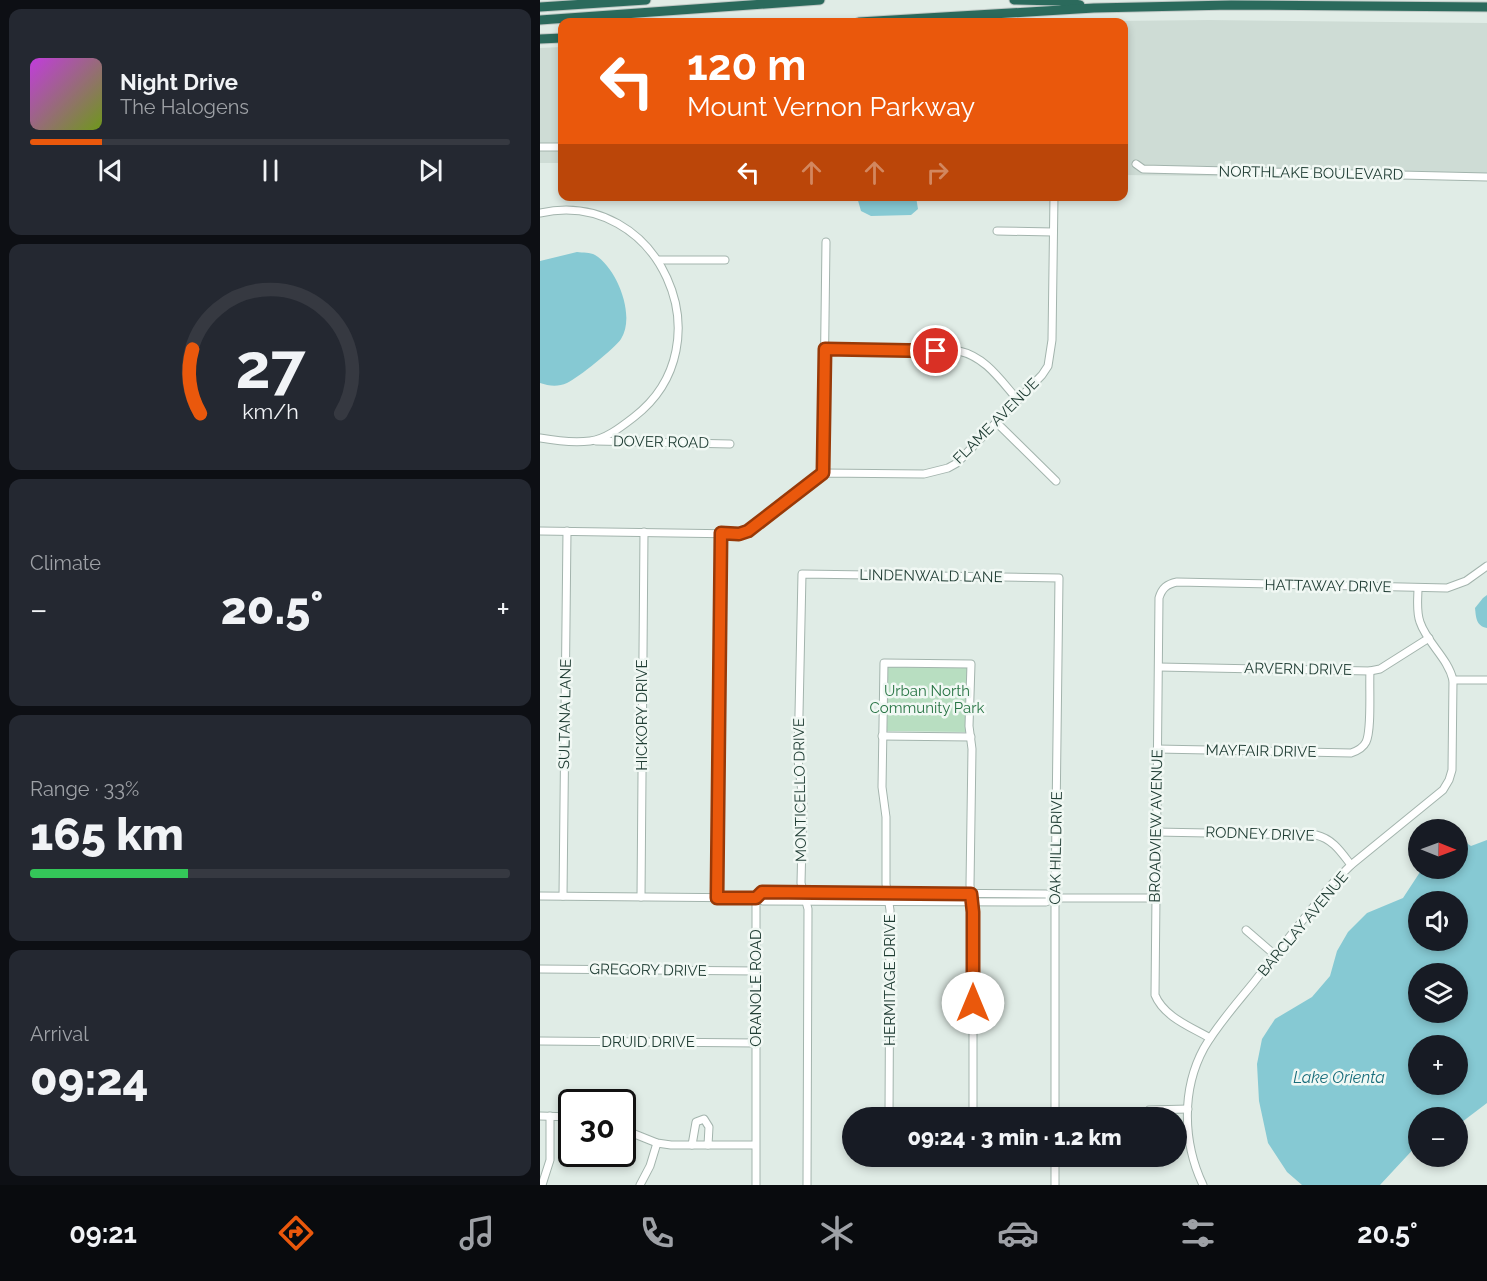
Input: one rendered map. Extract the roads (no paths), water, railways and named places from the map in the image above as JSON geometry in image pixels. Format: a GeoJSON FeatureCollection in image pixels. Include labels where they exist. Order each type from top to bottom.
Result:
{"type":"FeatureCollection","features":[{"type":"Feature","properties":{"kind":"highway"},"geometry":{"type":"LineString","coordinates":[[540,7],[646,0]]}},
{"type":"Feature","properties":{"kind":"highway"},"geometry":{"type":"LineString","coordinates":[[568,18],[820,0]]}},
{"type":"Feature","properties":{"kind":"highway"},"geometry":{"type":"LineString","coordinates":[[1014,0],[1060,1],[1094,8]]}},
{"type":"Feature","properties":{"kind":"highway"},"geometry":{"type":"LineString","coordinates":[[926,18],[1094,8],[1231,5],[1487,8]]}},
{"type":"Feature","properties":{"kind":"highway"},"geometry":{"type":"LineString","coordinates":[[540,20],[558,19]]}},
{"type":"Feature","properties":{"kind":"highway"},"geometry":{"type":"LineString","coordinates":[[540,39],[558,38]]}},
{"type":"Feature","properties":{"kind":"street"},"geometry":{"type":"LineString","coordinates":[[540,147],[558,147]]}},
{"type":"Feature","properties":{"kind":"street","name":"NORTHLAKE BOULEVARD"},"geometry":{"type":"LineString","coordinates":[[1136,164],[1143,169],[1227,168],[1487,177]]}},
{"type":"Feature","properties":{"kind":"street","name":"FLAME AVENUE"},"geometry":{"type":"LineString","coordinates":[[823,473],[924,474],[948,468],[957,463],[1042,375],[1051,355],[1054,201]]}},
{"type":"Feature","properties":{"kind":"street"},"geometry":{"type":"LineString","coordinates":[[540,213],[572,211],[610,219],[634,235],[658,260],[672,288],[677,305],[679,339],[675,357],[657,393],[641,411],[623,425],[593,441]]}},
{"type":"Feature","properties":{"kind":"street"},"geometry":{"type":"LineString","coordinates":[[997,231],[1053,232]]}},
{"type":"Feature","properties":{"kind":"street"},"geometry":{"type":"LineString","coordinates":[[540,531],[739,534],[748,531],[823,473],[826,242]]}},
{"type":"Feature","properties":{"kind":"street"},"geometry":{"type":"LineString","coordinates":[[658,260],[725,260]]}},
{"type":"Feature","properties":{"kind":"street"},"geometry":{"type":"LineString","coordinates":[[825,349],[969,353],[985,363],[1018,400]]}},
{"type":"Feature","properties":{"kind":"street"},"geometry":{"type":"LineString","coordinates":[[996,422],[1056,481]]}},
{"type":"Feature","properties":{"kind":"street","name":"DOVER ROAD"},"geometry":{"type":"LineString","coordinates":[[540,438],[578,442],[730,444]]}},
{"type":"Feature","properties":{"kind":"street","name":"SULTANA LANE"},"geometry":{"type":"LineString","coordinates":[[563,896],[567,531]]}},
{"type":"Feature","properties":{"kind":"street","name":"HICKORY DRIVE"},"geometry":{"type":"LineString","coordinates":[[640,897],[644,532]]}},
{"type":"Feature","properties":{"kind":"street"},"geometry":{"type":"LineString","coordinates":[[717,898],[721,533]]}},
{"type":"Feature","properties":{"kind":"street","name":"HATTAWAY DRIVE"},"geometry":{"type":"LineString","coordinates":[[1165,586],[1177,582],[1447,588],[1459,585],[1487,566]]}},
{"type":"Feature","properties":{"kind":"street","name":"LINDENWALD LANE"},"geometry":{"type":"LineString","coordinates":[[802,574],[1059,578]]}},
{"type":"Feature","properties":{"kind":"street","name":"MONTICELLO DRIVE"},"geometry":{"type":"LineString","coordinates":[[802,574],[798,760],[803,800],[801,883],[808,909],[807,1185]]}},
{"type":"Feature","properties":{"kind":"street","name":"OAK HILL DRIVE"},"geometry":{"type":"LineString","coordinates":[[1055,1107],[1059,578]]}},
{"type":"Feature","properties":{"kind":"street","name":"BROADVIEW AVENUE"},"geometry":{"type":"LineString","coordinates":[[1165,586],[1159,598],[1155,994],[1166,1012],[1210,1038]]}},
{"type":"Feature","properties":{"kind":"street","name":"BARCLAY AVENUE"},"geometry":{"type":"LineString","coordinates":[[1203,1185],[1191,1155],[1188,1109],[1194,1074],[1210,1038],[1331,885],[1443,790],[1449,780],[1452,770],[1454,680],[1448,666],[1421,625],[1418,616],[1418,588]]}},
{"type":"Feature","properties":{"kind":"street","name":"ARVERN DRIVE"},"geometry":{"type":"LineString","coordinates":[[1159,667],[1370,671],[1380,669],[1429,638]]}},
{"type":"Feature","properties":{"kind":"street","name":"HERMITAGE DRIVE"},"geometry":{"type":"LineString","coordinates":[[889,1107],[889,897],[886,884],[887,834],[882,787],[884,663],[970,664],[969,726],[971,737]]}},
{"type":"Feature","properties":{"kind":"street","name":"MAYFAIR DRIVE"},"geometry":{"type":"LineString","coordinates":[[1157,749],[1351,753],[1363,747],[1368,736],[1370,671]]}},
{"type":"Feature","properties":{"kind":"street"},"geometry":{"type":"LineString","coordinates":[[1454,680],[1487,680]]}},
{"type":"Feature","properties":{"kind":"street"},"geometry":{"type":"LineString","coordinates":[[882,736],[971,737],[973,1107]]}},
{"type":"Feature","properties":{"kind":"street","name":"RODNEY DRIVE"},"geometry":{"type":"LineString","coordinates":[[1156,832],[1316,835],[1326,837],[1352,865]]}},
{"type":"Feature","properties":{"kind":"street"},"geometry":{"type":"LineString","coordinates":[[540,896],[756,898],[762,892],[805,896],[972,898],[1046,894],[1055,898],[1155,898]]}},
{"type":"Feature","properties":{"kind":"street","name":"ORANOLE ROAD"},"geometry":{"type":"LineString","coordinates":[[756,898],[756,1185]]}},
{"type":"Feature","properties":{"kind":"street"},"geometry":{"type":"LineString","coordinates":[[1246,930],[1275,955]]}},
{"type":"Feature","properties":{"kind":"street","name":"GREGORY DRIVE"},"geometry":{"type":"LineString","coordinates":[[540,969],[756,971]]}},
{"type":"Feature","properties":{"kind":"street","name":"DRUID DRIVE"},"geometry":{"type":"LineString","coordinates":[[540,1041],[756,1043]]}},
{"type":"Feature","properties":{"kind":"street"},"geometry":{"type":"LineString","coordinates":[[540,1116],[558,1116]]}},
{"type":"Feature","properties":{"kind":"street"},"geometry":{"type":"LineString","coordinates":[[542,1185],[550,1160],[550,1116]]}},
{"type":"Feature","properties":{"kind":"street"},"geometry":{"type":"LineString","coordinates":[[692,1145],[696,1122],[704,1119],[709,1127],[708,1145]]}},
{"type":"Feature","properties":{"kind":"street"},"geometry":{"type":"LineString","coordinates":[[636,1135],[657,1143],[755,1145]]}},
{"type":"Feature","properties":{"kind":"street"},"geometry":{"type":"LineString","coordinates":[[640,1185],[650,1166],[657,1143]]}},
{"type":"Feature","properties":{"kind":"street"},"geometry":{"type":"LineString","coordinates":[[1055,1167],[1055,1185]]}},
{"type":"Feature","properties":{"kind":"water"},"geometry":{"type":"Polygon","coordinates":[[[858,201],[917,201],[918,209],[911,215],[871,216],[861,211],[858,201]]]}},
{"type":"Feature","properties":{"kind":"water"},"geometry":{"type":"Polygon","coordinates":[[[577,252],[595,255],[603,261],[617,281],[625,306],[625,329],[621,339],[612,349],[572,380],[554,386],[543,384],[540,383],[540,261],[577,252]]]}},
{"type":"Feature","properties":{"kind":"water"},"geometry":{"type":"Polygon","coordinates":[[[1487,595],[1487,628],[1483,627],[1476,618],[1475,608],[1487,595]]]}},
{"type":"Feature","properties":{"kind":"water","name":"Lake Orienta"},"geometry":{"type":"Polygon","coordinates":[[[1487,840],[1487,1103],[1468,1117],[1468,1107],[1408,1107],[1408,1155],[1380,1185],[1302,1185],[1287,1172],[1268,1143],[1259,1101],[1257,1064],[1262,1039],[1275,1019],[1312,997],[1330,976],[1337,951],[1348,932],[1367,913],[1403,898],[1415,879],[1468,879],[1468,844],[1471,846],[1487,840]]]}},
{"type":"Feature","properties":{"kind":"park label","name":"Urban North Community Park"},"geometry":{"type":"Point","coordinates":[927,700]}}]}
